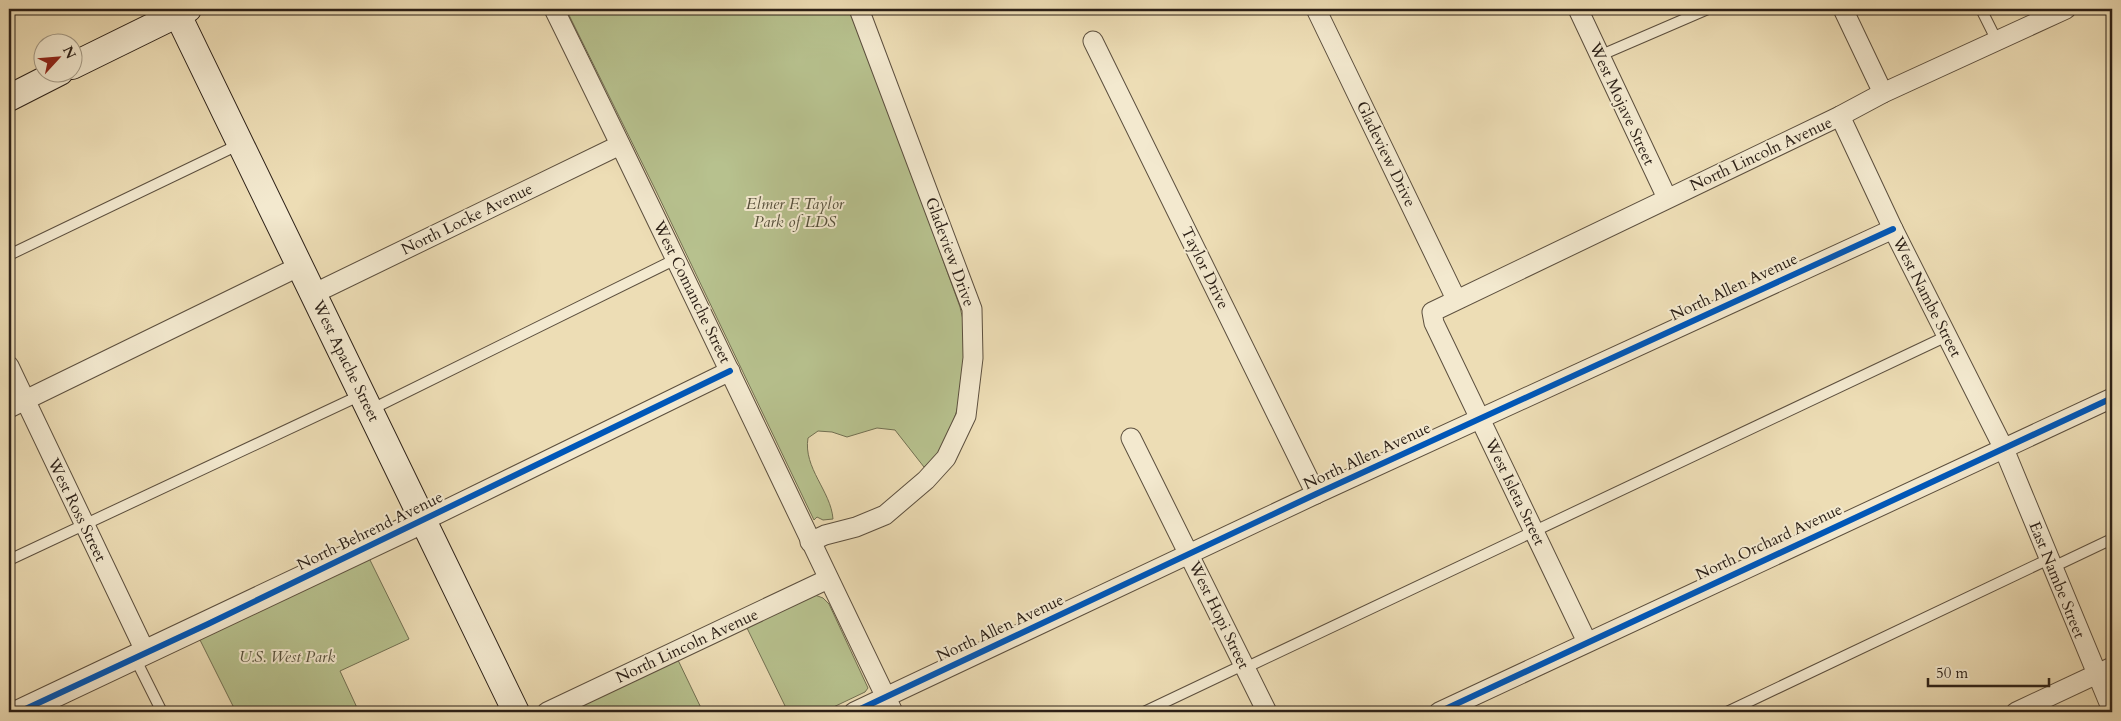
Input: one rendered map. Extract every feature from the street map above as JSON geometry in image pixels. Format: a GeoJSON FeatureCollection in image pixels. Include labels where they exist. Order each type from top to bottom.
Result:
{"type":"FeatureCollection","features":[{"type":"Feature","properties":{"kind":"main road"},"geometry":{"type":"LineString","coordinates":[[82,61],[180,11]]}},
{"type":"Feature","properties":{"kind":"main road","name":"West Apache Street"},"geometry":{"type":"LineString","coordinates":[[180,11],[240,144],[516,712]]}},
{"type":"Feature","properties":{"kind":"main road"},"geometry":{"type":"LineString","coordinates":[[9,98],[40,82]]}},
{"type":"Feature","properties":{"kind":"street","name":"West Comanche Street"},"geometry":{"type":"LineString","coordinates":[[554,9],[730,371],[889,705]]}},
{"type":"Feature","properties":{"kind":"street","name":"Gladeview Drive"},"geometry":{"type":"LineString","coordinates":[[810,542],[825,535],[856,527],[885,515],[926,480],[946,458],[966,416],[973,358],[972,309],[859,9]]}},
{"type":"Feature","properties":{"kind":"street","name":"Gladeview Drive"},"geometry":{"type":"LineString","coordinates":[[1316,9],[1456,299]]}},
{"type":"Feature","properties":{"kind":"street","name":"West Mojave Street"},"geometry":{"type":"LineString","coordinates":[[1578,9],[1667,198]]}},
{"type":"Feature","properties":{"kind":"street"},"geometry":{"type":"LineString","coordinates":[[1843,9],[1883,93]]}},
{"type":"Feature","properties":{"kind":"street","name":"North Lincoln Avenue"},"geometry":{"type":"LineString","coordinates":[[1456,299],[1840,116],[1883,93],[2066,9]]}},
{"type":"Feature","properties":{"kind":"street","name":"Taylor Drive"},"geometry":{"type":"LineString","coordinates":[[1093,41],[1316,494]]}},
{"type":"Feature","properties":{"kind":"street","name":"West Nambe Street"},"geometry":{"type":"LineString","coordinates":[[1840,116],[1892,229],[2004,449]]}},
{"type":"Feature","properties":{"kind":"street","name":"North Locke Avenue"},"geometry":{"type":"LineString","coordinates":[[314,294],[620,145]]}},
{"type":"Feature","properties":{"kind":"street","name":"North Allen Avenue"},"geometry":{"type":"LineString","coordinates":[[854,712],[889,705],[1188,554],[1892,229]]}},
{"type":"Feature","properties":{"kind":"street"},"geometry":{"type":"LineString","coordinates":[[17,404],[300,266]]}},
{"type":"Feature","properties":{"kind":"street","name":"West Isleta Street"},"geometry":{"type":"LineString","coordinates":[[1456,299],[1432,312],[1433,317],[1587,642]]}},
{"type":"Feature","properties":{"kind":"street","name":"West Ross Street"},"geometry":{"type":"LineString","coordinates":[[9,366],[17,404],[84,525],[140,655]]}},
{"type":"Feature","properties":{"kind":"street","name":"North Behrend Avenue"},"geometry":{"type":"LineString","coordinates":[[19,712],[423,521],[730,371]]}},
{"type":"Feature","properties":{"kind":"street","name":"North Orchard Avenue"},"geometry":{"type":"LineString","coordinates":[[1438,712],[2112,398]]}},
{"type":"Feature","properties":{"kind":"street","name":"West Hopi Street"},"geometry":{"type":"LineString","coordinates":[[1131,438],[1267,712]]}},
{"type":"Feature","properties":{"kind":"street","name":"East Nambe Street"},"geometry":{"type":"LineString","coordinates":[[2004,449],[2051,563],[2104,671],[2112,710]]}},
{"type":"Feature","properties":{"kind":"street","name":"North Lincoln Avenue"},"geometry":{"type":"LineString","coordinates":[[546,712],[828,579]]}},
{"type":"Feature","properties":{"kind":"street"},"geometry":{"type":"LineString","coordinates":[[2016,712],[2104,671]]}},
{"type":"Feature","properties":{"kind":"lane"},"geometry":{"type":"LineString","coordinates":[[1599,56],[1708,9]]}},
{"type":"Feature","properties":{"kind":"lane"},"geometry":{"type":"LineString","coordinates":[[1981,9],[1997,41]]}},
{"type":"Feature","properties":{"kind":"lane"},"geometry":{"type":"LineString","coordinates":[[9,255],[240,144]]}},
{"type":"Feature","properties":{"kind":"lane"},"geometry":{"type":"LineString","coordinates":[[9,560],[84,525],[366,402],[676,259]]}},
{"type":"Feature","properties":{"kind":"lane"},"geometry":{"type":"LineString","coordinates":[[1144,712],[1947,336]]}},
{"type":"Feature","properties":{"kind":"lane"},"geometry":{"type":"LineString","coordinates":[[1727,712],[2051,563],[2112,539]]}},
{"type":"Feature","properties":{"kind":"lane","name":"West Ross Street"},"geometry":{"type":"LineString","coordinates":[[140,655],[162,712]]}},
{"type":"Feature","properties":{"kind":"green space","name":"Elmer F. Taylor Park of LDS"},"geometry":{"type":"Polygon","coordinates":[[[566,9],[852,9],[960,307],[966,334],[965,373],[951,429],[940,450],[924,467],[895,430],[877,428],[847,437],[832,432],[818,431],[808,438],[808,449],[813,469],[828,499],[833,519],[823,520],[817,517],[814,520],[657,193],[566,9]]]}},
{"type":"Feature","properties":{"kind":"green space","name":"U.S. West Park"},"geometry":{"type":"Polygon","coordinates":[[[369,558],[409,639],[340,671],[359,712],[236,712],[199,638],[369,558]]]}},
{"type":"Feature","properties":{"kind":"green space"},"geometry":{"type":"Polygon","coordinates":[[[815,595],[823,598],[829,604],[868,688],[865,692],[823,712],[788,712],[746,626],[815,595]]]}},
{"type":"Feature","properties":{"kind":"green space"},"geometry":{"type":"Polygon","coordinates":[[[677,658],[703,712],[562,712],[677,658]]]}},
{"type":"Feature","properties":{"kind":"cycle path"},"geometry":{"type":"LineString","coordinates":[[854,712],[1316,494],[1893,229]]}},
{"type":"Feature","properties":{"kind":"cycle path"},"geometry":{"type":"LineString","coordinates":[[19,712],[208,624],[730,371]]}},
{"type":"Feature","properties":{"kind":"cycle path"},"geometry":{"type":"LineString","coordinates":[[1439,712],[2112,398]]}}]}
